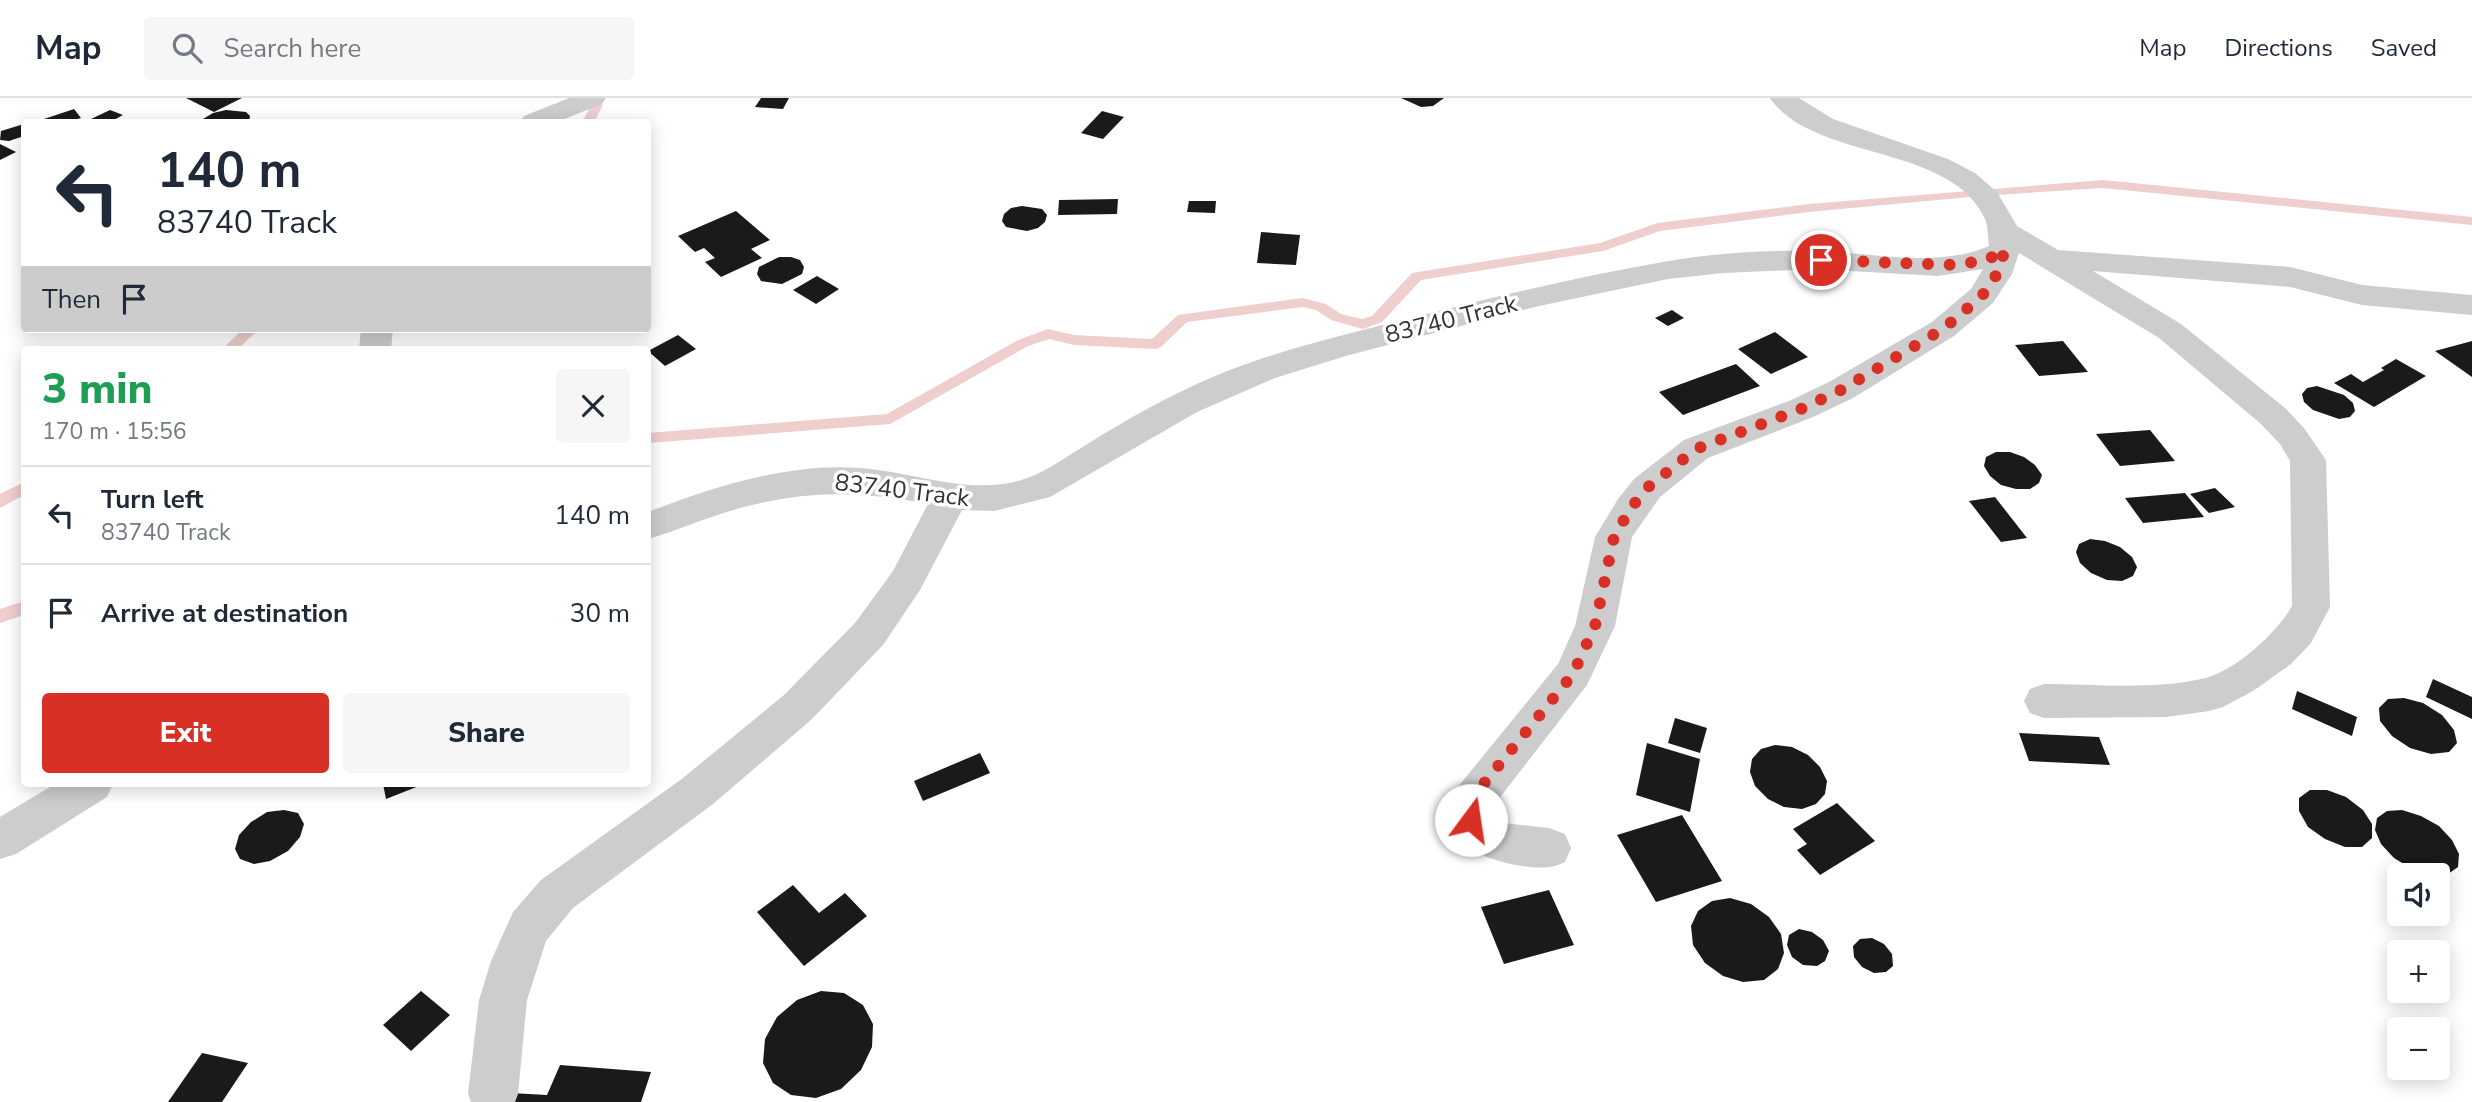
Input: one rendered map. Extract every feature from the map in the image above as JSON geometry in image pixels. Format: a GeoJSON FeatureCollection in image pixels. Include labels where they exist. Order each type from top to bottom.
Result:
{"type":"FeatureCollection","features":[{"type":"Feature","properties":{"kind":"street"},"geometry":{"type":"LineString","coordinates":[[541,119],[593,98]]}},
{"type":"Feature","properties":{"kind":"street"},"geometry":{"type":"LineString","coordinates":[[1549,848],[1495,840],[1479,833],[1471,820],[1468,806],[1573,674],[1595,626],[1614,537],[1631,508],[1647,488],[1696,449],[1801,409],[1841,390],[1943,329],[1982,296],[1997,274],[2005,241],[1992,205],[1972,183],[1949,169],[1821,125],[1783,98]]}},
{"type":"Feature","properties":{"kind":"street"},"geometry":{"type":"LineString","coordinates":[[2005,241],[2051,258],[2170,331],[2273,416],[2292,436],[2308,460],[2311,607],[2297,632],[2277,653],[2239,680],[2209,695],[2166,700],[2044,701]]}},
{"type":"Feature","properties":{"kind":"street","name":"83740 Track"},"geometry":{"type":"LineString","coordinates":[[651,525],[752,493],[814,481],[855,480],[906,486],[950,497],[971,499],[1016,495],[1056,480],[1162,416],[1216,389],[1348,344],[1638,275],[1693,266],[1738,261],[1821,260],[1955,265],[1987,260],[2005,241]]}},
{"type":"Feature","properties":{"kind":"street"},"geometry":{"type":"LineString","coordinates":[[2051,258],[2290,277],[2362,295],[2472,305]]}},
{"type":"Feature","properties":{"kind":"street"},"geometry":{"type":"LineString","coordinates":[[493,1094],[503,1000],[513,961],[528,927],[557,894],[698,791],[799,707],[869,634],[907,580],[950,497]]}},
{"type":"Feature","properties":{"kind":"street"},"geometry":{"type":"LineString","coordinates":[[0,840],[87,787]]}},
{"type":"Feature","properties":{"kind":"building"},"geometry":{"type":"Polygon","coordinates":[[[186,98],[242,98],[214,112],[186,98]]]}},
{"type":"Feature","properties":{"kind":"building"},"geometry":{"type":"Polygon","coordinates":[[[761,98],[789,98],[783,109],[755,107],[761,98]]]}},
{"type":"Feature","properties":{"kind":"building"},"geometry":{"type":"Polygon","coordinates":[[[1401,98],[1444,98],[1433,106],[1421,107],[1401,98]]]}},
{"type":"Feature","properties":{"kind":"building"},"geometry":{"type":"Polygon","coordinates":[[[74,109],[81,118],[78,119],[44,119],[74,109]]]}},
{"type":"Feature","properties":{"kind":"building"},"geometry":{"type":"Polygon","coordinates":[[[110,110],[123,115],[116,119],[91,119],[110,110]]]}},
{"type":"Feature","properties":{"kind":"building"},"geometry":{"type":"Polygon","coordinates":[[[226,110],[246,112],[250,116],[250,119],[203,119],[226,110]]]}},
{"type":"Feature","properties":{"kind":"building"},"geometry":{"type":"Polygon","coordinates":[[[1102,111],[1124,117],[1103,139],[1081,133],[1102,111]]]}},
{"type":"Feature","properties":{"kind":"building"},"geometry":{"type":"Polygon","coordinates":[[[21,125],[21,137],[9,141],[0,140],[1,131],[21,125]]]}},
{"type":"Feature","properties":{"kind":"building"},"geometry":{"type":"Polygon","coordinates":[[[0,144],[16,152],[0,160],[0,144]]]}},
{"type":"Feature","properties":{"kind":"building"},"geometry":{"type":"Polygon","coordinates":[[[1118,199],[1117,214],[1058,215],[1059,200],[1118,199]]]}},
{"type":"Feature","properties":{"kind":"building"},"geometry":{"type":"Polygon","coordinates":[[[1189,201],[1216,201],[1215,213],[1187,212],[1189,201]]]}},
{"type":"Feature","properties":{"kind":"building"},"geometry":{"type":"Polygon","coordinates":[[[1022,206],[1042,209],[1047,215],[1045,222],[1038,228],[1027,231],[1006,227],[1002,221],[1004,214],[1011,208],[1022,206]]]}},
{"type":"Feature","properties":{"kind":"building"},"geometry":{"type":"Polygon","coordinates":[[[736,211],[770,240],[751,249],[762,258],[721,277],[705,262],[715,258],[704,248],[695,252],[678,236],[736,211]]]}},
{"type":"Feature","properties":{"kind":"building"},"geometry":{"type":"Polygon","coordinates":[[[1261,232],[1300,235],[1296,265],[1257,263],[1261,232]]]}},
{"type":"Feature","properties":{"kind":"building"},"geometry":{"type":"Polygon","coordinates":[[[779,257],[800,260],[804,267],[802,274],[782,284],[761,281],[757,274],[759,267],[779,257]]]}},
{"type":"Feature","properties":{"kind":"building"},"geometry":{"type":"Polygon","coordinates":[[[817,276],[839,289],[816,304],[793,290],[817,276]]]}},
{"type":"Feature","properties":{"kind":"building"},"geometry":{"type":"Polygon","coordinates":[[[1672,310],[1684,318],[1668,326],[1655,318],[1672,310]]]}},
{"type":"Feature","properties":{"kind":"building"},"geometry":{"type":"Polygon","coordinates":[[[1775,332],[1808,357],[1771,374],[1738,349],[1775,332]]]}},
{"type":"Feature","properties":{"kind":"building"},"geometry":{"type":"Polygon","coordinates":[[[678,335],[696,349],[665,366],[651,354],[651,349],[678,335]]]}},
{"type":"Feature","properties":{"kind":"building"},"geometry":{"type":"Polygon","coordinates":[[[2063,341],[2088,372],[2039,376],[2015,345],[2063,341]]]}},
{"type":"Feature","properties":{"kind":"building"},"geometry":{"type":"Polygon","coordinates":[[[2472,341],[2472,377],[2435,351],[2472,341]]]}},
{"type":"Feature","properties":{"kind":"building"},"geometry":{"type":"Polygon","coordinates":[[[2396,359],[2426,376],[2374,407],[2334,383],[2351,374],[2363,382],[2384,370],[2381,368],[2396,359]]]}},
{"type":"Feature","properties":{"kind":"building"},"geometry":{"type":"Polygon","coordinates":[[[1736,364],[1760,386],[1683,415],[1659,392],[1736,364]]]}},
{"type":"Feature","properties":{"kind":"building"},"geometry":{"type":"Polygon","coordinates":[[[2317,386],[2344,395],[2353,403],[2355,411],[2350,417],[2339,419],[2313,410],[2304,402],[2302,394],[2307,388],[2317,386]]]}},
{"type":"Feature","properties":{"kind":"building"},"geometry":{"type":"Polygon","coordinates":[[[2150,430],[2175,461],[2120,466],[2096,434],[2150,430]]]}},
{"type":"Feature","properties":{"kind":"building"},"geometry":{"type":"Polygon","coordinates":[[[1996,452],[2010,452],[2024,457],[2035,465],[2042,475],[2039,483],[2030,489],[2001,485],[1990,476],[1984,466],[1986,457],[1996,452]]]}},
{"type":"Feature","properties":{"kind":"building"},"geometry":{"type":"Polygon","coordinates":[[[2215,488],[2235,507],[2209,513],[2190,494],[2215,488]]]}},
{"type":"Feature","properties":{"kind":"building"},"geometry":{"type":"Polygon","coordinates":[[[2185,493],[2204,517],[2143,523],[2125,498],[2185,493]]]}},
{"type":"Feature","properties":{"kind":"building"},"geometry":{"type":"Polygon","coordinates":[[[1995,497],[2027,538],[2001,542],[1969,501],[1995,497]]]}},
{"type":"Feature","properties":{"kind":"building"},"geometry":{"type":"Polygon","coordinates":[[[2090,539],[2120,547],[2132,557],[2137,567],[2133,576],[2122,581],[2107,580],[2091,573],[2080,563],[2076,552],[2079,544],[2090,539]]]}},
{"type":"Feature","properties":{"kind":"building"},"geometry":{"type":"Polygon","coordinates":[[[2433,679],[2472,697],[2472,719],[2426,697],[2433,679]]]}},
{"type":"Feature","properties":{"kind":"building"},"geometry":{"type":"Polygon","coordinates":[[[2297,691],[2357,717],[2352,736],[2292,709],[2297,691]]]}},
{"type":"Feature","properties":{"kind":"building"},"geometry":{"type":"Polygon","coordinates":[[[2404,698],[2423,703],[2442,715],[2454,730],[2457,743],[2449,752],[2431,754],[2410,748],[2392,736],[2380,721],[2379,708],[2388,699],[2404,698]]]}},
{"type":"Feature","properties":{"kind":"building"},"geometry":{"type":"Polygon","coordinates":[[[1675,718],[1707,728],[1700,753],[1668,743],[1675,718]]]}},
{"type":"Feature","properties":{"kind":"building"},"geometry":{"type":"Polygon","coordinates":[[[2019,733],[2099,737],[2110,765],[2029,761],[2019,733]]]}},
{"type":"Feature","properties":{"kind":"building"},"geometry":{"type":"Polygon","coordinates":[[[1647,743],[1700,759],[1690,812],[1636,795],[1647,743]]]}},
{"type":"Feature","properties":{"kind":"building"},"geometry":{"type":"Polygon","coordinates":[[[1775,745],[1792,747],[1808,755],[1820,767],[1827,781],[1825,794],[1816,804],[1802,809],[1784,807],[1768,799],[1755,786],[1750,772],[1752,759],[1761,749],[1775,745]]]}},
{"type":"Feature","properties":{"kind":"building"},"geometry":{"type":"Polygon","coordinates":[[[980,753],[990,773],[923,801],[914,781],[980,753]]]}},
{"type":"Feature","properties":{"kind":"building"},"geometry":{"type":"Polygon","coordinates":[[[384,787],[416,787],[386,799],[384,787]]]}},
{"type":"Feature","properties":{"kind":"building"},"geometry":{"type":"Polygon","coordinates":[[[2310,790],[2327,790],[2346,797],[2363,810],[2372,824],[2372,838],[2362,847],[2345,847],[2325,839],[2308,827],[2299,811],[2299,798],[2310,790]]]}},
{"type":"Feature","properties":{"kind":"building"},"geometry":{"type":"Polygon","coordinates":[[[1837,803],[1875,841],[1820,875],[1797,850],[1807,844],[1793,829],[1837,803]]]}},
{"type":"Feature","properties":{"kind":"building"},"geometry":{"type":"Polygon","coordinates":[[[284,810],[298,813],[304,824],[300,837],[288,851],[270,861],[254,864],[240,859],[235,849],[239,835],[251,822],[267,812],[284,810]]]}},
{"type":"Feature","properties":{"kind":"building"},"geometry":{"type":"Polygon","coordinates":[[[2402,810],[2439,826],[2452,840],[2459,854],[2458,867],[2450,873],[2450,863],[2402,863],[2394,858],[2381,844],[2375,830],[2377,818],[2387,811],[2402,810]]]}},
{"type":"Feature","properties":{"kind":"building"},"geometry":{"type":"Polygon","coordinates":[[[1682,815],[1722,881],[1656,902],[1617,835],[1682,815]]]}},
{"type":"Feature","properties":{"kind":"building"},"geometry":{"type":"Polygon","coordinates":[[[793,885],[819,913],[845,893],[867,916],[804,966],[757,912],[793,885]]]}},
{"type":"Feature","properties":{"kind":"building"},"geometry":{"type":"Polygon","coordinates":[[[1549,890],[1574,945],[1504,964],[1481,907],[1549,890]]]}},
{"type":"Feature","properties":{"kind":"building"},"geometry":{"type":"Polygon","coordinates":[[[1730,898],[1751,904],[1769,917],[1781,934],[1784,953],[1778,969],[1764,980],[1743,982],[1723,976],[1705,963],[1693,945],[1691,926],[1698,911],[1712,901],[1730,898]]]}},
{"type":"Feature","properties":{"kind":"building"},"geometry":{"type":"Polygon","coordinates":[[[1799,929],[1812,932],[1823,940],[1829,951],[1825,961],[1817,966],[1803,965],[1792,957],[1787,945],[1789,935],[1799,929]]]}},
{"type":"Feature","properties":{"kind":"building"},"geometry":{"type":"Polygon","coordinates":[[[1872,938],[1884,944],[1892,954],[1893,966],[1886,972],[1874,973],[1862,967],[1854,957],[1853,946],[1860,939],[1872,938]]]}},
{"type":"Feature","properties":{"kind":"building"},"geometry":{"type":"Polygon","coordinates":[[[421,991],[450,1015],[411,1051],[383,1025],[421,991]]]}},
{"type":"Feature","properties":{"kind":"building"},"geometry":{"type":"Polygon","coordinates":[[[821,991],[844,993],[863,1005],[873,1024],[872,1047],[861,1070],[841,1089],[816,1098],[791,1095],[773,1083],[763,1063],[765,1039],[777,1017],[797,1000],[821,991]]]}},
{"type":"Feature","properties":{"kind":"building"},"geometry":{"type":"Polygon","coordinates":[[[202,1053],[248,1063],[222,1102],[168,1102],[202,1053]]]}},
{"type":"Feature","properties":{"kind":"building"},"geometry":{"type":"Polygon","coordinates":[[[560,1065],[651,1072],[641,1102],[508,1102],[511,1093],[547,1095],[560,1065]]]}},
{"type":"Feature","properties":{"kind":"waterway"},"geometry":{"type":"LineString","coordinates":[[590,119],[597,105]]}},
{"type":"Feature","properties":{"kind":"waterway"},"geometry":{"type":"LineString","coordinates":[[651,438],[890,419],[1023,343],[1048,334],[1074,340],[1156,344],[1183,318],[1302,302],[1321,307],[1336,317],[1363,324],[1377,319],[1417,276],[1603,247],[1658,227],[1809,208],[2103,184],[2472,221]]}},
{"type":"Feature","properties":{"kind":"waterway"},"geometry":{"type":"LineString","coordinates":[[233,346],[247,333]]}},
{"type":"Feature","properties":{"kind":"waterway"},"geometry":{"type":"LineString","coordinates":[[0,502],[21,490]]}},
{"type":"Feature","properties":{"kind":"waterway"},"geometry":{"type":"LineString","coordinates":[[0,616],[21,609]]}},
{"type":"Feature","properties":{"kind":"route"},"geometry":{"type":"LineString","coordinates":[[1471,820],[1468,806],[1477,792],[1573,674],[1595,626],[1614,537],[1647,488],[1696,449],[1801,409],[1841,390],[1943,329],[1982,296],[1997,274],[2005,250],[1987,260],[1955,265],[1821,260]]}}]}
